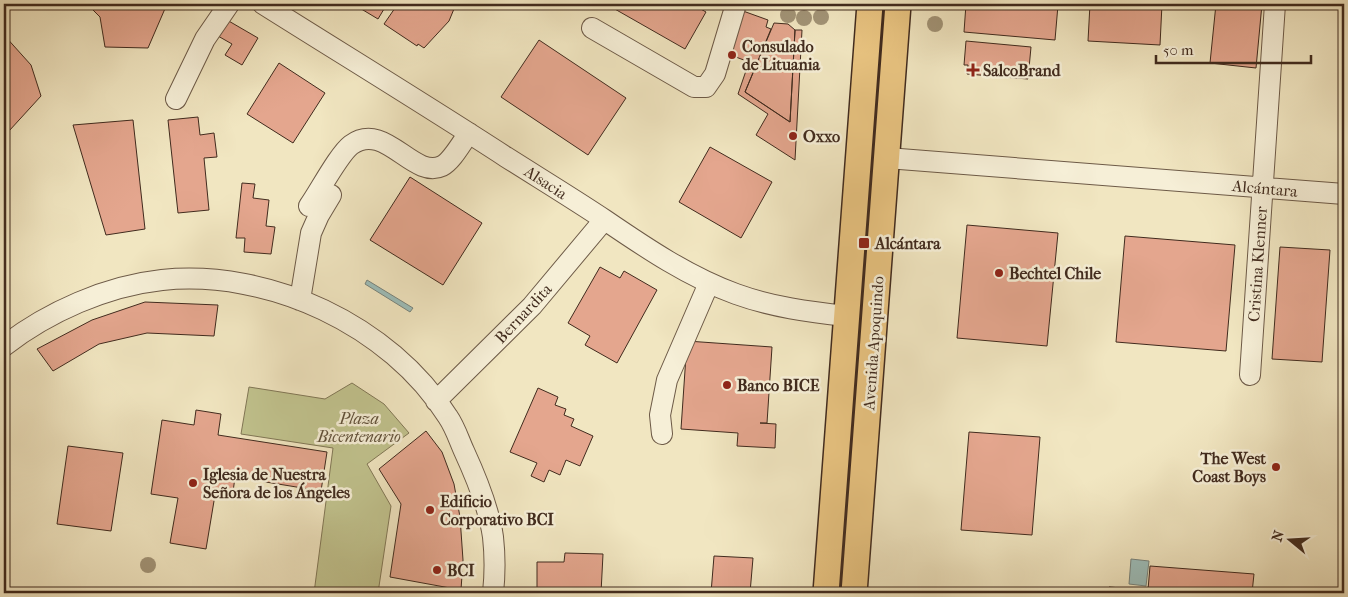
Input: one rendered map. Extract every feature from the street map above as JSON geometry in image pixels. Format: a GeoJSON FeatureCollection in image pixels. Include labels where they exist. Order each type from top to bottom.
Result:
{"type":"FeatureCollection","features":[{"type":"Feature","properties":{"kind":"main road","name":"Avenida Apoquindo"},"geometry":{"type":"LineString","coordinates":[[826,593],[870,4]]}},
{"type":"Feature","properties":{"kind":"main road","name":"Avenida Apoquindo"},"geometry":{"type":"LineString","coordinates":[[854,593],[898,4]]}},
{"type":"Feature","properties":{"kind":"street"},"geometry":{"type":"LineString","coordinates":[[176,98],[204,39],[228,4]]}},
{"type":"Feature","properties":{"kind":"street","name":"Alsacia"},"geometry":{"type":"LineString","coordinates":[[263,4],[469,133],[632,239],[708,283],[736,294],[774,305],[810,312],[847,316]]}},
{"type":"Feature","properties":{"kind":"street"},"geometry":{"type":"LineString","coordinates":[[592,28],[694,87],[706,87],[715,74],[736,4]]}},
{"type":"Feature","properties":{"kind":"street","name":"Cristina Klenner"},"geometry":{"type":"LineString","coordinates":[[1250,375],[1275,4]]}},
{"type":"Feature","properties":{"kind":"street"},"geometry":{"type":"LineString","coordinates":[[310,206],[347,149],[360,140],[373,139],[381,142],[421,165],[432,168],[444,165],[469,133]]}},
{"type":"Feature","properties":{"kind":"street","name":"Alcántara"},"geometry":{"type":"LineString","coordinates":[[887,158],[1344,194]]}},
{"type":"Feature","properties":{"kind":"street"},"geometry":{"type":"LineString","coordinates":[[300,300],[308,243],[314,224],[351,162]]}},
{"type":"Feature","properties":{"kind":"street","name":"Bernardita"},"geometry":{"type":"LineString","coordinates":[[436,400],[532,306],[604,220]]}},
{"type":"Feature","properties":{"kind":"street"},"geometry":{"type":"LineString","coordinates":[[4,346],[24,331],[87,300],[160,280],[184,278],[260,286],[300,300],[338,318],[379,343],[401,362],[436,400],[449,418],[470,464],[489,517],[495,557],[493,593]]}},
{"type":"Feature","properties":{"kind":"street"},"geometry":{"type":"LineString","coordinates":[[662,434],[660,415],[667,380],[708,283]]}},
{"type":"Feature","properties":{"kind":"green space","name":"Plaza Bicentenario"},"geometry":{"type":"Polygon","coordinates":[[[352,383],[384,404],[409,433],[367,464],[391,506],[378,593],[314,593],[333,448],[241,434],[249,387],[325,399],[352,383]]]}},
{"type":"Feature","properties":{"kind":"water"},"geometry":{"type":"Polygon","coordinates":[[[367,280],[413,308],[410,312],[365,284],[367,280]]]}},
{"type":"Feature","properties":{"kind":"water"},"geometry":{"type":"Polygon","coordinates":[[[1131,559],[1149,561],[1146,586],[1129,584],[1131,559]]]}},
{"type":"Feature","properties":{"kind":"building"},"geometry":{"type":"Polygon","coordinates":[[[87,4],[167,4],[148,48],[105,47],[100,17],[87,4]]]}},
{"type":"Feature","properties":{"kind":"building"},"geometry":{"type":"Polygon","coordinates":[[[353,4],[387,4],[378,19],[353,4]]]}},
{"type":"Feature","properties":{"kind":"building"},"geometry":{"type":"Polygon","coordinates":[[[389,4],[456,4],[449,21],[424,48],[418,44],[417,46],[384,24],[395,8],[389,4]]]}},
{"type":"Feature","properties":{"kind":"building"},"geometry":{"type":"Polygon","coordinates":[[[606,4],[692,4],[706,12],[685,49],[606,4]]]}},
{"type":"Feature","properties":{"kind":"building"},"geometry":{"type":"Polygon","coordinates":[[[966,4],[1058,5],[1055,40],[964,32],[966,4]]]}},
{"type":"Feature","properties":{"kind":"building"},"geometry":{"type":"Polygon","coordinates":[[[1090,4],[1162,4],[1160,45],[1088,41],[1090,4]]]}},
{"type":"Feature","properties":{"kind":"building"},"geometry":{"type":"Polygon","coordinates":[[[1216,4],[1262,4],[1256,68],[1210,63],[1216,4]]]}},
{"type":"Feature","properties":{"kind":"building"},"geometry":{"type":"Polygon","coordinates":[[[743,11],[768,20],[766,27],[771,29],[745,92],[790,122],[795,30],[802,30],[795,160],[756,135],[768,114],[738,94],[749,62],[728,54],[743,11]]]}},
{"type":"Feature","properties":{"kind":"building"},"geometry":{"type":"Polygon","coordinates":[[[227,20],[258,38],[242,65],[225,55],[232,44],[218,36],[227,20]]]}},
{"type":"Feature","properties":{"kind":"building"},"geometry":{"type":"Polygon","coordinates":[[[774,23],[788,24],[795,30],[790,122],[745,92],[774,23]]]}},
{"type":"Feature","properties":{"kind":"building"},"geometry":{"type":"Polygon","coordinates":[[[4,35],[31,65],[41,96],[9,131],[4,127],[4,35]]]}},
{"type":"Feature","properties":{"kind":"building"},"geometry":{"type":"Polygon","coordinates":[[[539,40],[626,98],[588,155],[501,97],[539,40]]]}},
{"type":"Feature","properties":{"kind":"building"},"geometry":{"type":"Polygon","coordinates":[[[966,41],[1031,47],[1028,79],[967,74],[968,65],[964,65],[966,41]]]}},
{"type":"Feature","properties":{"kind":"building"},"geometry":{"type":"Polygon","coordinates":[[[279,63],[325,93],[293,143],[247,114],[279,63]]]}},
{"type":"Feature","properties":{"kind":"building"},"geometry":{"type":"Polygon","coordinates":[[[198,117],[200,135],[214,133],[217,157],[204,158],[209,210],[178,213],[168,120],[198,117]]]}},
{"type":"Feature","properties":{"kind":"building"},"geometry":{"type":"Polygon","coordinates":[[[133,120],[145,229],[106,235],[73,125],[133,120]]]}},
{"type":"Feature","properties":{"kind":"building"},"geometry":{"type":"Polygon","coordinates":[[[710,147],[772,182],[741,238],[679,202],[710,147]]]}},
{"type":"Feature","properties":{"kind":"building"},"geometry":{"type":"Polygon","coordinates":[[[410,177],[482,223],[443,285],[370,240],[410,177]]]}},
{"type":"Feature","properties":{"kind":"building"},"geometry":{"type":"Polygon","coordinates":[[[242,183],[255,184],[253,198],[269,200],[266,226],[275,227],[271,254],[244,252],[245,238],[236,238],[242,183]]]}},
{"type":"Feature","properties":{"kind":"building"},"geometry":{"type":"Polygon","coordinates":[[[967,225],[1058,233],[1047,346],[957,338],[967,225]]]}},
{"type":"Feature","properties":{"kind":"building"},"geometry":{"type":"Polygon","coordinates":[[[1125,236],[1235,245],[1226,351],[1116,342],[1125,236]]]}},
{"type":"Feature","properties":{"kind":"building"},"geometry":{"type":"Polygon","coordinates":[[[1280,247],[1330,250],[1322,362],[1272,359],[1280,247]]]}},
{"type":"Feature","properties":{"kind":"building"},"geometry":{"type":"Polygon","coordinates":[[[600,267],[620,278],[624,271],[657,290],[617,363],[585,345],[590,336],[568,323],[600,267]]]}},
{"type":"Feature","properties":{"kind":"building"},"geometry":{"type":"Polygon","coordinates":[[[145,302],[218,305],[214,336],[147,333],[99,344],[53,371],[37,349],[92,320],[145,302]]]}},
{"type":"Feature","properties":{"kind":"building","name":"Banco BICE"},"geometry":{"type":"Polygon","coordinates":[[[687,341],[772,347],[767,423],[760,423],[776,424],[775,448],[737,446],[738,433],[681,429],[687,341]]]}},
{"type":"Feature","properties":{"kind":"building"},"geometry":{"type":"Polygon","coordinates":[[[538,388],[558,397],[555,405],[566,409],[564,415],[574,419],[571,426],[593,436],[580,466],[566,460],[560,475],[549,470],[544,482],[531,476],[537,463],[510,452],[538,388]]]}},
{"type":"Feature","properties":{"kind":"building","name":"Iglesia de Nuestra Señora de los Ángeles"},"geometry":{"type":"Polygon","coordinates":[[[196,410],[221,414],[218,435],[327,452],[321,491],[235,477],[233,492],[216,489],[206,549],[170,543],[178,498],[151,494],[162,420],[194,425],[196,410]]]}},
{"type":"Feature","properties":{"kind":"building","name":"Edificio Corporativo BCI"},"geometry":{"type":"Polygon","coordinates":[[[426,431],[442,452],[454,484],[460,517],[463,560],[461,590],[390,577],[401,504],[379,469],[426,431]]]}},
{"type":"Feature","properties":{"kind":"building"},"geometry":{"type":"Polygon","coordinates":[[[969,432],[1040,437],[1032,535],[961,530],[969,432]]]}},
{"type":"Feature","properties":{"kind":"building"},"geometry":{"type":"Polygon","coordinates":[[[68,446],[123,453],[111,531],[57,524],[68,446]]]}},
{"type":"Feature","properties":{"kind":"building"},"geometry":{"type":"Polygon","coordinates":[[[565,553],[603,554],[601,593],[537,593],[537,562],[564,562],[565,553]]]}},
{"type":"Feature","properties":{"kind":"building"},"geometry":{"type":"Polygon","coordinates":[[[714,556],[753,558],[750,593],[711,593],[714,556]]]}},
{"type":"Feature","properties":{"kind":"building"},"geometry":{"type":"Polygon","coordinates":[[[1150,566],[1254,574],[1252,593],[1109,593],[1109,587],[1148,590],[1150,566]]]}},
{"type":"Feature","properties":{"kind":"place","name":"Consulado de Lituania"},"geometry":{"type":"Point","coordinates":[732,55]}},
{"type":"Feature","properties":{"kind":"place","name":"SalcoBrand"},"geometry":{"type":"Point","coordinates":[973,70]}},
{"type":"Feature","properties":{"kind":"place","name":"Oxxo"},"geometry":{"type":"Point","coordinates":[793,136]}},
{"type":"Feature","properties":{"kind":"place","name":"Alcántara"},"geometry":{"type":"Point","coordinates":[864,243]}},
{"type":"Feature","properties":{"kind":"place","name":"Bechtel Chile"},"geometry":{"type":"Point","coordinates":[999,273]}},
{"type":"Feature","properties":{"kind":"place","name":"Banco BICE"},"geometry":{"type":"Point","coordinates":[727,385]}},
{"type":"Feature","properties":{"kind":"place","name":"The West Coast Boys"},"geometry":{"type":"Point","coordinates":[1276,467]}},
{"type":"Feature","properties":{"kind":"place","name":"Iglesia de Nuestra Señora de los Ángeles"},"geometry":{"type":"Point","coordinates":[193,483]}},
{"type":"Feature","properties":{"kind":"place","name":"Edificio Corporativo BCI"},"geometry":{"type":"Point","coordinates":[430,510]}},
{"type":"Feature","properties":{"kind":"place","name":"BCI"},"geometry":{"type":"Point","coordinates":[437,570]}}]}
